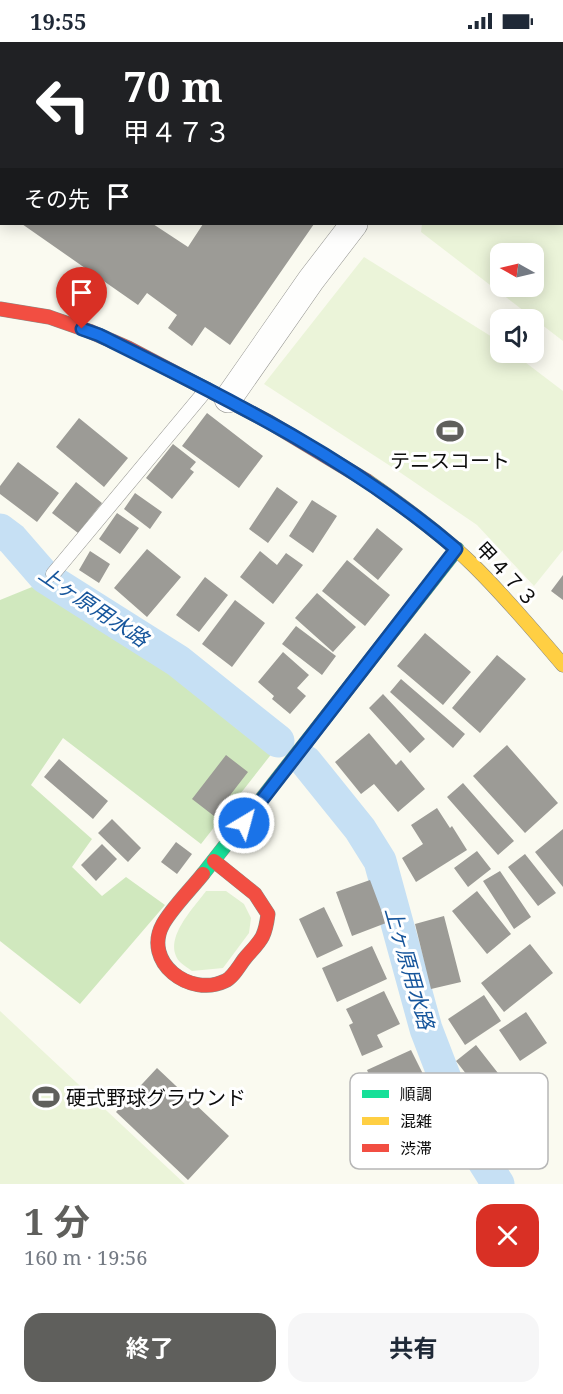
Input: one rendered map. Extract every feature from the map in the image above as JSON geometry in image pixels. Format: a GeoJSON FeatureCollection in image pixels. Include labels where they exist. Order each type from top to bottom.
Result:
{"type":"FeatureCollection","features":[{"type":"Feature","properties":{"kind":"street"},"geometry":{"type":"LineString","coordinates":[[218,394],[353,225]]}},
{"type":"Feature","properties":{"kind":"street","name":"甲４７３"},"geometry":{"type":"LineString","coordinates":[[0,309],[49,316],[99,335],[218,394],[308,444],[385,493],[430,526],[484,575],[558,657]]}},
{"type":"Feature","properties":{"kind":"street"},"geometry":{"type":"LineString","coordinates":[[214,861],[255,894],[268,914],[265,935],[226,981],[205,986],[181,980],[166,969],[157,944],[162,925],[456,549]]}},
{"type":"Feature","properties":{"kind":"lane"},"geometry":{"type":"LineString","coordinates":[[53,574],[218,394]]}},
{"type":"Feature","properties":{"kind":"green space"},"geometry":{"type":"Polygon","coordinates":[[[422,225],[563,225],[563,341],[544,326],[544,309],[521,309],[506,297],[544,297],[544,243],[490,243],[490,285],[421,232],[422,225]]]}},
{"type":"Feature","properties":{"kind":"green space","name":"テニスコート"},"geometry":{"type":"Polygon","coordinates":[[[364,257],[490,336],[490,363],[526,363],[563,391],[563,550],[534,586],[477,525],[264,384],[364,257]]]}},
{"type":"Feature","properties":{"kind":"green space"},"geometry":{"type":"Polygon","coordinates":[[[32,587],[216,703],[273,752],[201,844],[63,738],[31,785],[92,839],[72,867],[102,896],[126,877],[165,905],[80,1004],[0,941],[0,600],[32,587]]]}},
{"type":"Feature","properties":{"kind":"green space"},"geometry":{"type":"Polygon","coordinates":[[[206,891],[226,891],[244,904],[251,918],[249,933],[223,968],[192,971],[180,962],[175,953],[174,944],[187,915],[206,891]]]}},
{"type":"Feature","properties":{"kind":"green space","name":"硬式野球グラウンド"},"geometry":{"type":"Polygon","coordinates":[[[0,1011],[185,1184],[0,1184],[0,1011]]]}},
{"type":"Feature","properties":{"kind":"building"},"geometry":{"type":"Polygon","coordinates":[[[23,225],[155,225],[188,247],[202,225],[313,225],[230,345],[205,327],[192,346],[168,328],[177,315],[147,293],[138,305],[23,225]]]}},
{"type":"Feature","properties":{"kind":"building"},"geometry":{"type":"Polygon","coordinates":[[[207,413],[263,456],[239,488],[182,446],[207,413]]]}},
{"type":"Feature","properties":{"kind":"building"},"geometry":{"type":"Polygon","coordinates":[[[79,418],[128,458],[104,487],[56,447],[79,418]]]}},
{"type":"Feature","properties":{"kind":"building"},"geometry":{"type":"Polygon","coordinates":[[[173,444],[196,462],[190,469],[194,472],[172,499],[146,478],[173,444]]]}},
{"type":"Feature","properties":{"kind":"building"},"geometry":{"type":"Polygon","coordinates":[[[18,462],[59,493],[37,522],[0,494],[0,486],[18,462]]]}},
{"type":"Feature","properties":{"kind":"building"},"geometry":{"type":"Polygon","coordinates":[[[76,482],[102,503],[78,533],[52,513],[76,482]]]}},
{"type":"Feature","properties":{"kind":"building"},"geometry":{"type":"Polygon","coordinates":[[[277,487],[298,502],[268,543],[249,529],[277,487]]]}},
{"type":"Feature","properties":{"kind":"building"},"geometry":{"type":"Polygon","coordinates":[[[135,493],[162,512],[150,529],[124,509],[135,493]]]}},
{"type":"Feature","properties":{"kind":"building"},"geometry":{"type":"Polygon","coordinates":[[[312,500],[337,516],[313,553],[289,536],[312,500]]]}},
{"type":"Feature","properties":{"kind":"building"},"geometry":{"type":"Polygon","coordinates":[[[117,513],[139,528],[120,554],[99,539],[117,513]]]}},
{"type":"Feature","properties":{"kind":"building"},"geometry":{"type":"Polygon","coordinates":[[[377,528],[403,549],[378,580],[353,559],[377,528]]]}},
{"type":"Feature","properties":{"kind":"building"},"geometry":{"type":"Polygon","coordinates":[[[147,549],[181,577],[147,617],[114,588],[147,549]]]}},
{"type":"Feature","properties":{"kind":"building"},"geometry":{"type":"Polygon","coordinates":[[[90,551],[110,564],[99,583],[79,570],[90,551]]]}},
{"type":"Feature","properties":{"kind":"building"},"geometry":{"type":"Polygon","coordinates":[[[260,551],[277,565],[286,553],[303,565],[273,604],[240,577],[260,551]]]}},
{"type":"Feature","properties":{"kind":"building"},"geometry":{"type":"Polygon","coordinates":[[[347,560],[390,595],[365,626],[322,591],[347,560]]]}},
{"type":"Feature","properties":{"kind":"building"},"geometry":{"type":"Polygon","coordinates":[[[563,575],[563,600],[551,591],[563,575]]]}},
{"type":"Feature","properties":{"kind":"building"},"geometry":{"type":"Polygon","coordinates":[[[205,577],[228,595],[199,632],[176,615],[205,577]]]}},
{"type":"Feature","properties":{"kind":"building"},"geometry":{"type":"Polygon","coordinates":[[[317,593],[356,627],[333,652],[295,618],[317,593]]]}},
{"type":"Feature","properties":{"kind":"building"},"geometry":{"type":"Polygon","coordinates":[[[235,600],[265,623],[232,667],[202,644],[235,600]]]}},
{"type":"Feature","properties":{"kind":"building"},"geometry":{"type":"Polygon","coordinates":[[[296,626],[336,656],[322,675],[282,644],[296,626]]]}},
{"type":"Feature","properties":{"kind":"building"},"geometry":{"type":"Polygon","coordinates":[[[425,633],[471,672],[443,705],[397,666],[425,633]]]}},
{"type":"Feature","properties":{"kind":"building"},"geometry":{"type":"Polygon","coordinates":[[[283,652],[309,675],[297,688],[306,696],[290,714],[272,699],[274,696],[258,682],[283,652]]]}},
{"type":"Feature","properties":{"kind":"building"},"geometry":{"type":"Polygon","coordinates":[[[497,655],[526,679],[480,733],[452,708],[497,655]]]}},
{"type":"Feature","properties":{"kind":"building"},"geometry":{"type":"Polygon","coordinates":[[[401,679],[465,734],[453,748],[390,692],[401,679]]]}},
{"type":"Feature","properties":{"kind":"building"},"geometry":{"type":"Polygon","coordinates":[[[383,694],[425,739],[410,753],[369,708],[383,694]]]}},
{"type":"Feature","properties":{"kind":"building"},"geometry":{"type":"Polygon","coordinates":[[[369,733],[396,765],[401,760],[425,789],[398,812],[374,784],[361,794],[335,762],[369,733]]]}},
{"type":"Feature","properties":{"kind":"building"},"geometry":{"type":"Polygon","coordinates":[[[507,745],[558,803],[525,833],[473,776],[507,745]]]}},
{"type":"Feature","properties":{"kind":"building"},"geometry":{"type":"Polygon","coordinates":[[[226,755],[248,772],[214,816],[192,799],[226,755]]]}},
{"type":"Feature","properties":{"kind":"building"},"geometry":{"type":"Polygon","coordinates":[[[59,759],[108,801],[93,819],[44,777],[59,759]]]}},
{"type":"Feature","properties":{"kind":"building"},"geometry":{"type":"Polygon","coordinates":[[[463,783],[514,841],[498,855],[447,797],[463,783]]]}},
{"type":"Feature","properties":{"kind":"building"},"geometry":{"type":"Polygon","coordinates":[[[437,808],[467,850],[416,882],[402,858],[423,844],[411,825],[437,808]]]}},
{"type":"Feature","properties":{"kind":"building"},"geometry":{"type":"Polygon","coordinates":[[[112,819],[141,848],[128,862],[98,833],[112,819]]]}},
{"type":"Feature","properties":{"kind":"building"},"geometry":{"type":"Polygon","coordinates":[[[563,829],[563,887],[535,852],[563,829]]]}},
{"type":"Feature","properties":{"kind":"building"},"geometry":{"type":"Polygon","coordinates":[[[176,842],[192,854],[177,874],[161,862],[176,842]]]}},
{"type":"Feature","properties":{"kind":"building"},"geometry":{"type":"Polygon","coordinates":[[[102,844],[117,859],[96,881],[81,865],[102,844]]]}},
{"type":"Feature","properties":{"kind":"building"},"geometry":{"type":"Polygon","coordinates":[[[477,851],[491,869],[468,887],[454,868],[477,851]]]}},
{"type":"Feature","properties":{"kind":"building"},"geometry":{"type":"Polygon","coordinates":[[[525,854],[556,893],[538,906],[508,867],[525,854]]]}},
{"type":"Feature","properties":{"kind":"building"},"geometry":{"type":"Polygon","coordinates":[[[500,871],[531,917],[514,929],[483,881],[500,871]]]}},
{"type":"Feature","properties":{"kind":"building"},"geometry":{"type":"Polygon","coordinates":[[[370,880],[386,923],[352,936],[336,892],[370,880]]]}},
{"type":"Feature","properties":{"kind":"building"},"geometry":{"type":"Polygon","coordinates":[[[477,891],[511,934],[487,954],[452,911],[477,891]]]}},
{"type":"Feature","properties":{"kind":"building"},"geometry":{"type":"Polygon","coordinates":[[[324,907],[343,946],[317,958],[299,919],[324,907]]]}},
{"type":"Feature","properties":{"kind":"building"},"geometry":{"type":"Polygon","coordinates":[[[444,916],[461,982],[431,989],[415,924],[444,916]]]}},
{"type":"Feature","properties":{"kind":"building"},"geometry":{"type":"Polygon","coordinates":[[[530,944],[553,973],[504,1012],[481,983],[530,944]]]}},
{"type":"Feature","properties":{"kind":"building"},"geometry":{"type":"Polygon","coordinates":[[[372,946],[387,979],[337,1002],[322,968],[372,946]]]}},
{"type":"Feature","properties":{"kind":"building"},"geometry":{"type":"Polygon","coordinates":[[[384,991],[400,1024],[377,1035],[383,1047],[362,1056],[349,1025],[353,1023],[346,1009],[384,991]]]}},
{"type":"Feature","properties":{"kind":"building"},"geometry":{"type":"Polygon","coordinates":[[[484,995],[501,1021],[465,1045],[448,1019],[484,995]]]}},
{"type":"Feature","properties":{"kind":"building"},"geometry":{"type":"Polygon","coordinates":[[[526,1012],[547,1043],[520,1061],[499,1030],[526,1012]]]}},
{"type":"Feature","properties":{"kind":"building"},"geometry":{"type":"Polygon","coordinates":[[[476,1045],[498,1073],[465,1073],[456,1061],[476,1045]]]}},
{"type":"Feature","properties":{"kind":"building"},"geometry":{"type":"Polygon","coordinates":[[[411,1050],[422,1073],[368,1073],[367,1070],[411,1050]]]}},
{"type":"Feature","properties":{"kind":"building"},"geometry":{"type":"Polygon","coordinates":[[[157,1068],[229,1136],[188,1180],[116,1112],[157,1068]]]}},
{"type":"Feature","properties":{"kind":"waterway","name":"上ヶ原用水路"},"geometry":{"type":"LineString","coordinates":[[0,530],[12,539],[45,577],[178,661],[278,741]]}},
{"type":"Feature","properties":{"kind":"waterway","name":"上ヶ原用水路"},"geometry":{"type":"LineString","coordinates":[[306,762],[360,829],[380,861],[426,1029],[443,1073]]}},
{"type":"Feature","properties":{"kind":"waterway","name":"上ヶ原用水路"},"geometry":{"type":"LineString","coordinates":[[489,1169],[498,1184]]}},
{"type":"Feature","properties":{"kind":"traffic: fast"},"geometry":{"type":"LineString","coordinates":[[203,874],[457,549]]}},
{"type":"Feature","properties":{"kind":"traffic: slow"},"geometry":{"type":"LineString","coordinates":[[367,481],[421,520],[471,563],[507,600],[563,665]]}},
{"type":"Feature","properties":{"kind":"traffic: jam"},"geometry":{"type":"LineString","coordinates":[[0,309],[49,317],[128,348],[269,422],[367,481]]}},
{"type":"Feature","properties":{"kind":"traffic: jam"},"geometry":{"type":"LineString","coordinates":[[203,874],[176,905],[163,924],[158,938],[159,951],[164,963],[173,973],[198,985],[211,985],[225,981],[234,974],[262,938],[268,914],[255,894],[214,861]]}},
{"type":"Feature","properties":{"kind":"place","name":"テニスコート"},"geometry":{"type":"Point","coordinates":[450,431]}},
{"type":"Feature","properties":{"kind":"place","name":"硬式野球グラウンド"},"geometry":{"type":"Point","coordinates":[46,1097]}},
{"type":"Feature","properties":{"kind":"route"},"geometry":{"type":"LineString","coordinates":[[82,329],[99,335],[228,399],[308,444],[385,493],[430,526],[456,549],[244,823]]}}]}
